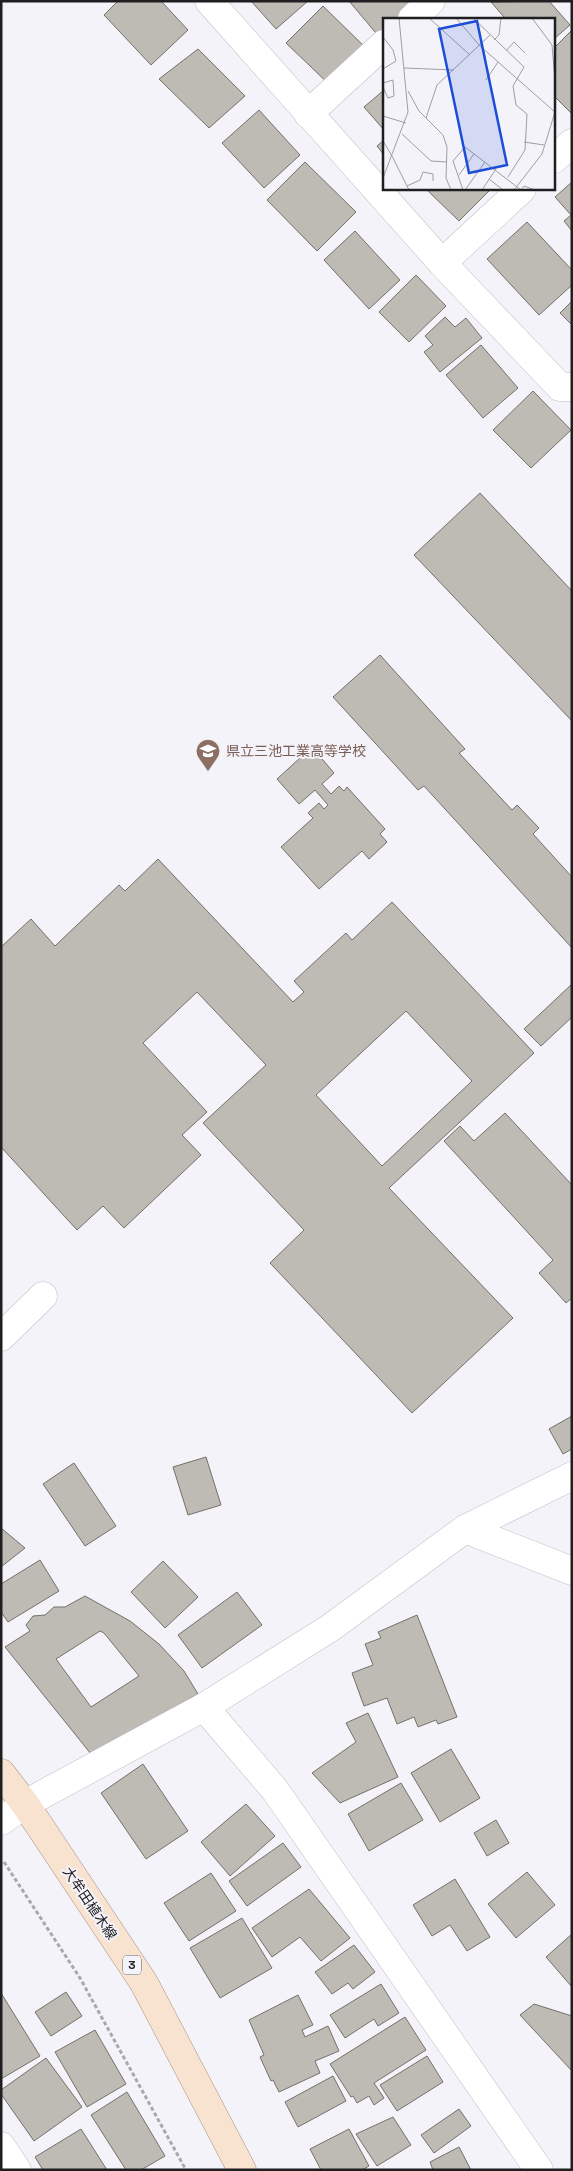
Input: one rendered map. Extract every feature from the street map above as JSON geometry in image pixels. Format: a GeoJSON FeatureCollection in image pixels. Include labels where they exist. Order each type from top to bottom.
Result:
{"type":"FeatureCollection","features":[{"type":"Feature","properties":{"kind":"main road","name":"大牟田植木線"},"geometry":{"type":"LineString","coordinates":[[1,1773],[25,1804],[144,1983],[242,2170]]}},
{"type":"Feature","properties":{"kind":"street"},"geometry":{"type":"LineString","coordinates":[[209,1],[442,263],[560,387],[572,387]]}},
{"type":"Feature","properties":{"kind":"street"},"geometry":{"type":"LineString","coordinates":[[413,18],[431,1]]}},
{"type":"Feature","properties":{"kind":"street"},"geometry":{"type":"LineString","coordinates":[[308,114],[383,45]]}},
{"type":"Feature","properties":{"kind":"street"},"geometry":{"type":"LineString","coordinates":[[556,157],[572,143]]}},
{"type":"Feature","properties":{"kind":"street"},"geometry":{"type":"LineString","coordinates":[[442,263],[521,190]]}},
{"type":"Feature","properties":{"kind":"street"},"geometry":{"type":"LineString","coordinates":[[1,1337],[44,1296]]}},
{"type":"Feature","properties":{"kind":"street"},"geometry":{"type":"LineString","coordinates":[[1,1821],[25,1804],[204,1707],[330,1628],[465,1529],[572,1476]]}},
{"type":"Feature","properties":{"kind":"street"},"geometry":{"type":"LineString","coordinates":[[465,1529],[572,1572]]}},
{"type":"Feature","properties":{"kind":"street"},"geometry":{"type":"LineString","coordinates":[[204,1707],[275,1790],[539,2170]]}},
{"type":"Feature","properties":{"kind":"path"},"geometry":{"type":"LineString","coordinates":[[4,1862],[80,1978],[186,2170]]}},
{"type":"Feature","properties":{"kind":"building"},"geometry":{"type":"Polygon","coordinates":[[[118,1],[161,1],[188,30],[151,65],[104,15],[118,1]]]}},
{"type":"Feature","properties":{"kind":"building"},"geometry":{"type":"Polygon","coordinates":[[[251,1],[308,1],[276,29],[251,1]]]}},
{"type":"Feature","properties":{"kind":"building"},"geometry":{"type":"Polygon","coordinates":[[[349,1],[424,1],[405,18],[383,18],[383,37],[381,39],[349,1]]]}},
{"type":"Feature","properties":{"kind":"building"},"geometry":{"type":"Polygon","coordinates":[[[549,1],[570,25],[556,37],[556,18],[503,18],[491,2],[549,1]]]}},
{"type":"Feature","properties":{"kind":"building"},"geometry":{"type":"Polygon","coordinates":[[[323,6],[371,53],[334,89],[286,43],[323,6]]]}},
{"type":"Feature","properties":{"kind":"building"},"geometry":{"type":"Polygon","coordinates":[[[572,32],[572,114],[556,98],[556,46],[572,32]]]}},
{"type":"Feature","properties":{"kind":"building"},"geometry":{"type":"Polygon","coordinates":[[[198,49],[245,96],[209,128],[159,79],[198,49]]]}},
{"type":"Feature","properties":{"kind":"building"},"geometry":{"type":"Polygon","coordinates":[[[383,91],[383,129],[364,107],[383,91]]]}},
{"type":"Feature","properties":{"kind":"building"},"geometry":{"type":"Polygon","coordinates":[[[259,110],[300,155],[264,188],[222,143],[259,110]]]}},
{"type":"Feature","properties":{"kind":"building"},"geometry":{"type":"Polygon","coordinates":[[[383,141],[383,154],[377,146],[383,141]]]}},
{"type":"Feature","properties":{"kind":"building"},"geometry":{"type":"Polygon","coordinates":[[[305,162],[356,212],[317,251],[267,200],[305,162]]]}},
{"type":"Feature","properties":{"kind":"building"},"geometry":{"type":"Polygon","coordinates":[[[572,182],[572,231],[564,221],[571,215],[555,197],[572,182]]]}},
{"type":"Feature","properties":{"kind":"building"},"geometry":{"type":"Polygon","coordinates":[[[427,190],[490,190],[459,221],[427,190]]]}},
{"type":"Feature","properties":{"kind":"building"},"geometry":{"type":"Polygon","coordinates":[[[527,222],[572,270],[572,285],[539,315],[487,259],[527,222]]]}},
{"type":"Feature","properties":{"kind":"building"},"geometry":{"type":"Polygon","coordinates":[[[355,231],[400,280],[369,309],[324,260],[355,231]]]}},
{"type":"Feature","properties":{"kind":"building"},"geometry":{"type":"Polygon","coordinates":[[[416,275],[446,306],[409,342],[379,312],[416,275]]]}},
{"type":"Feature","properties":{"kind":"building"},"geometry":{"type":"Polygon","coordinates":[[[572,301],[572,325],[560,313],[572,301]]]}},
{"type":"Feature","properties":{"kind":"building"},"geometry":{"type":"Polygon","coordinates":[[[445,317],[455,327],[466,318],[482,338],[440,372],[424,352],[433,345],[425,336],[445,317]]]}},
{"type":"Feature","properties":{"kind":"building"},"geometry":{"type":"Polygon","coordinates":[[[481,345],[518,388],[483,418],[446,375],[481,345]]]}},
{"type":"Feature","properties":{"kind":"building"},"geometry":{"type":"Polygon","coordinates":[[[533,391],[571,430],[531,468],[493,430],[533,391]]]}},
{"type":"Feature","properties":{"kind":"building"},"geometry":{"type":"Polygon","coordinates":[[[480,493],[572,591],[572,721],[414,555],[480,493]]]}},
{"type":"Feature","properties":{"kind":"building"},"geometry":{"type":"Polygon","coordinates":[[[380,655],[465,749],[459,753],[512,810],[517,805],[539,828],[533,834],[572,877],[572,948],[424,786],[418,790],[333,697],[380,655]]]}},
{"type":"Feature","properties":{"kind":"building"},"geometry":{"type":"Polygon","coordinates":[[[312,747],[334,773],[322,784],[331,794],[339,786],[344,791],[347,787],[385,829],[380,834],[387,842],[369,859],[362,851],[319,889],[281,847],[313,818],[308,813],[319,803],[324,809],[328,805],[315,790],[299,804],[277,779],[312,747]]]}},
{"type":"Feature","properties":{"kind":"building"},"geometry":{"type":"Polygon","coordinates":[[[158,859],[293,1002],[304,992],[294,981],[346,933],[352,940],[392,902],[534,1053],[389,1188],[513,1318],[412,1413],[270,1263],[304,1230],[203,1123],[266,1065],[197,992],[143,1043],[207,1112],[182,1135],[201,1155],[124,1228],[103,1206],[77,1230],[1,1147],[1,947],[31,919],[55,946],[119,885],[125,891],[158,859]],[[406,1011],[316,1095],[382,1166],[472,1081],[406,1011]]]}},
{"type":"Feature","properties":{"kind":"building"},"geometry":{"type":"Polygon","coordinates":[[[572,984],[572,1017],[541,1046],[524,1029],[572,984]]]}},
{"type":"Feature","properties":{"kind":"building"},"geometry":{"type":"Polygon","coordinates":[[[505,1113],[572,1185],[572,1298],[566,1303],[539,1273],[553,1260],[444,1141],[460,1126],[474,1141],[505,1113]]]}},
{"type":"Feature","properties":{"kind":"building"},"geometry":{"type":"Polygon","coordinates":[[[572,1416],[572,1449],[563,1454],[549,1429],[572,1416]]]}},
{"type":"Feature","properties":{"kind":"building"},"geometry":{"type":"Polygon","coordinates":[[[206,1457],[221,1505],[188,1515],[173,1467],[206,1457]]]}},
{"type":"Feature","properties":{"kind":"building"},"geometry":{"type":"Polygon","coordinates":[[[74,1463],[116,1526],[85,1546],[43,1484],[74,1463]]]}},
{"type":"Feature","properties":{"kind":"building"},"geometry":{"type":"Polygon","coordinates":[[[1,1528],[25,1548],[1,1567],[1,1528]]]}},
{"type":"Feature","properties":{"kind":"building"},"geometry":{"type":"Polygon","coordinates":[[[40,1560],[59,1591],[8,1622],[1,1612],[1,1584],[40,1560]]]}},
{"type":"Feature","properties":{"kind":"building"},"geometry":{"type":"Polygon","coordinates":[[[163,1561],[198,1597],[165,1628],[131,1592],[163,1561]]]}},
{"type":"Feature","properties":{"kind":"building"},"geometry":{"type":"Polygon","coordinates":[[[237,1592],[262,1625],[202,1668],[178,1635],[237,1592]]]}},
{"type":"Feature","properties":{"kind":"building"},"geometry":{"type":"Polygon","coordinates":[[[85,1596],[130,1621],[159,1644],[184,1671],[198,1694],[91,1754],[5,1647],[30,1631],[26,1625],[33,1616],[45,1615],[54,1607],[65,1607],[85,1596]],[[100,1631],[56,1659],[91,1707],[139,1676],[104,1633],[100,1631]]]}},
{"type":"Feature","properties":{"kind":"building"},"geometry":{"type":"Polygon","coordinates":[[[417,1615],[457,1717],[438,1724],[436,1720],[418,1727],[414,1717],[397,1724],[387,1698],[364,1706],[352,1673],[373,1665],[365,1644],[381,1638],[378,1632],[417,1615]]]}},
{"type":"Feature","properties":{"kind":"building"},"geometry":{"type":"Polygon","coordinates":[[[368,1713],[398,1777],[340,1803],[312,1773],[356,1742],[346,1723],[368,1713]]]}},
{"type":"Feature","properties":{"kind":"building"},"geometry":{"type":"Polygon","coordinates":[[[451,1749],[480,1798],[440,1822],[411,1773],[451,1749]]]}},
{"type":"Feature","properties":{"kind":"building"},"geometry":{"type":"Polygon","coordinates":[[[143,1764],[188,1831],[146,1859],[101,1793],[143,1764]]]}},
{"type":"Feature","properties":{"kind":"building"},"geometry":{"type":"Polygon","coordinates":[[[401,1783],[423,1820],[369,1851],[348,1814],[401,1783]]]}},
{"type":"Feature","properties":{"kind":"building"},"geometry":{"type":"Polygon","coordinates":[[[246,1804],[275,1836],[230,1876],[201,1842],[246,1804]]]}},
{"type":"Feature","properties":{"kind":"building"},"geometry":{"type":"Polygon","coordinates":[[[496,1820],[509,1843],[487,1856],[474,1833],[496,1820]]]}},
{"type":"Feature","properties":{"kind":"building"},"geometry":{"type":"Polygon","coordinates":[[[283,1843],[301,1867],[247,1906],[229,1881],[283,1843]]]}},
{"type":"Feature","properties":{"kind":"building"},"geometry":{"type":"Polygon","coordinates":[[[527,1872],[555,1905],[516,1938],[488,1904],[527,1872]]]}},
{"type":"Feature","properties":{"kind":"building"},"geometry":{"type":"Polygon","coordinates":[[[211,1873],[236,1911],[189,1941],[164,1903],[211,1873]]]}},
{"type":"Feature","properties":{"kind":"building"},"geometry":{"type":"Polygon","coordinates":[[[455,1879],[490,1937],[467,1951],[450,1925],[432,1936],[413,1905],[455,1879]]]}},
{"type":"Feature","properties":{"kind":"building"},"geometry":{"type":"Polygon","coordinates":[[[309,1889],[350,1938],[321,1961],[300,1937],[272,1957],[252,1928],[309,1889]]]}},
{"type":"Feature","properties":{"kind":"building"},"geometry":{"type":"Polygon","coordinates":[[[242,1918],[272,1968],[220,1998],[190,1948],[242,1918]]]}},
{"type":"Feature","properties":{"kind":"building"},"geometry":{"type":"Polygon","coordinates":[[[572,1934],[572,1987],[546,1957],[572,1934]]]}},
{"type":"Feature","properties":{"kind":"building"},"geometry":{"type":"Polygon","coordinates":[[[354,1945],[375,1972],[353,1989],[348,1983],[332,1994],[315,1972],[354,1945]]]}},
{"type":"Feature","properties":{"kind":"building"},"geometry":{"type":"Polygon","coordinates":[[[381,1984],[399,2013],[378,2026],[374,2019],[345,2038],[330,2015],[381,1984]]]}},
{"type":"Feature","properties":{"kind":"building"},"geometry":{"type":"Polygon","coordinates":[[[66,1992],[82,2016],[51,2036],[35,2012],[66,1992]]]}},
{"type":"Feature","properties":{"kind":"building"},"geometry":{"type":"Polygon","coordinates":[[[1,1993],[40,2056],[1,2079],[1,1993]]]}},
{"type":"Feature","properties":{"kind":"building"},"geometry":{"type":"Polygon","coordinates":[[[298,1995],[313,2025],[302,2030],[305,2037],[328,2026],[339,2051],[315,2061],[320,2073],[279,2092],[273,2080],[271,2081],[260,2057],[264,2055],[249,2020],[298,1995]]]}},
{"type":"Feature","properties":{"kind":"building"},"geometry":{"type":"Polygon","coordinates":[[[534,2004],[572,2016],[572,2071],[520,2015],[534,2004]]]}},
{"type":"Feature","properties":{"kind":"building"},"geometry":{"type":"Polygon","coordinates":[[[405,2017],[426,2050],[374,2083],[384,2098],[374,2105],[369,2096],[357,2103],[353,2096],[351,2097],[330,2064],[405,2017]]]}},
{"type":"Feature","properties":{"kind":"building"},"geometry":{"type":"Polygon","coordinates":[[[95,2030],[126,2084],[87,2107],[55,2052],[95,2030]]]}},
{"type":"Feature","properties":{"kind":"building"},"geometry":{"type":"Polygon","coordinates":[[[427,2056],[443,2082],[397,2111],[380,2085],[427,2056]]]}},
{"type":"Feature","properties":{"kind":"building"},"geometry":{"type":"Polygon","coordinates":[[[46,2058],[82,2107],[34,2141],[1,2094],[1,2090],[46,2058]]]}},
{"type":"Feature","properties":{"kind":"building"},"geometry":{"type":"Polygon","coordinates":[[[333,2076],[346,2101],[298,2127],[285,2102],[333,2076]]]}},
{"type":"Feature","properties":{"kind":"building"},"geometry":{"type":"Polygon","coordinates":[[[127,2092],[165,2156],[141,2170],[126,2170],[91,2115],[127,2092]]]}},
{"type":"Feature","properties":{"kind":"building"},"geometry":{"type":"Polygon","coordinates":[[[459,2109],[471,2126],[434,2153],[421,2135],[459,2109]]]}},
{"type":"Feature","properties":{"kind":"building"},"geometry":{"type":"Polygon","coordinates":[[[393,2117],[411,2145],[377,2166],[356,2134],[393,2117]]]}},
{"type":"Feature","properties":{"kind":"building"},"geometry":{"type":"Polygon","coordinates":[[[81,2129],[107,2170],[43,2170],[35,2157],[81,2129]]]}},
{"type":"Feature","properties":{"kind":"building"},"geometry":{"type":"Polygon","coordinates":[[[349,2129],[369,2166],[362,2170],[321,2170],[310,2149],[349,2129]]]}},
{"type":"Feature","properties":{"kind":"building"},"geometry":{"type":"Polygon","coordinates":[[[459,2147],[471,2170],[433,2170],[430,2162],[459,2147]]]}},
{"type":"Feature","properties":{"kind":"place","name":"県立三池工業高等学校"},"geometry":{"type":"Point","coordinates":[208,772]}}]}
